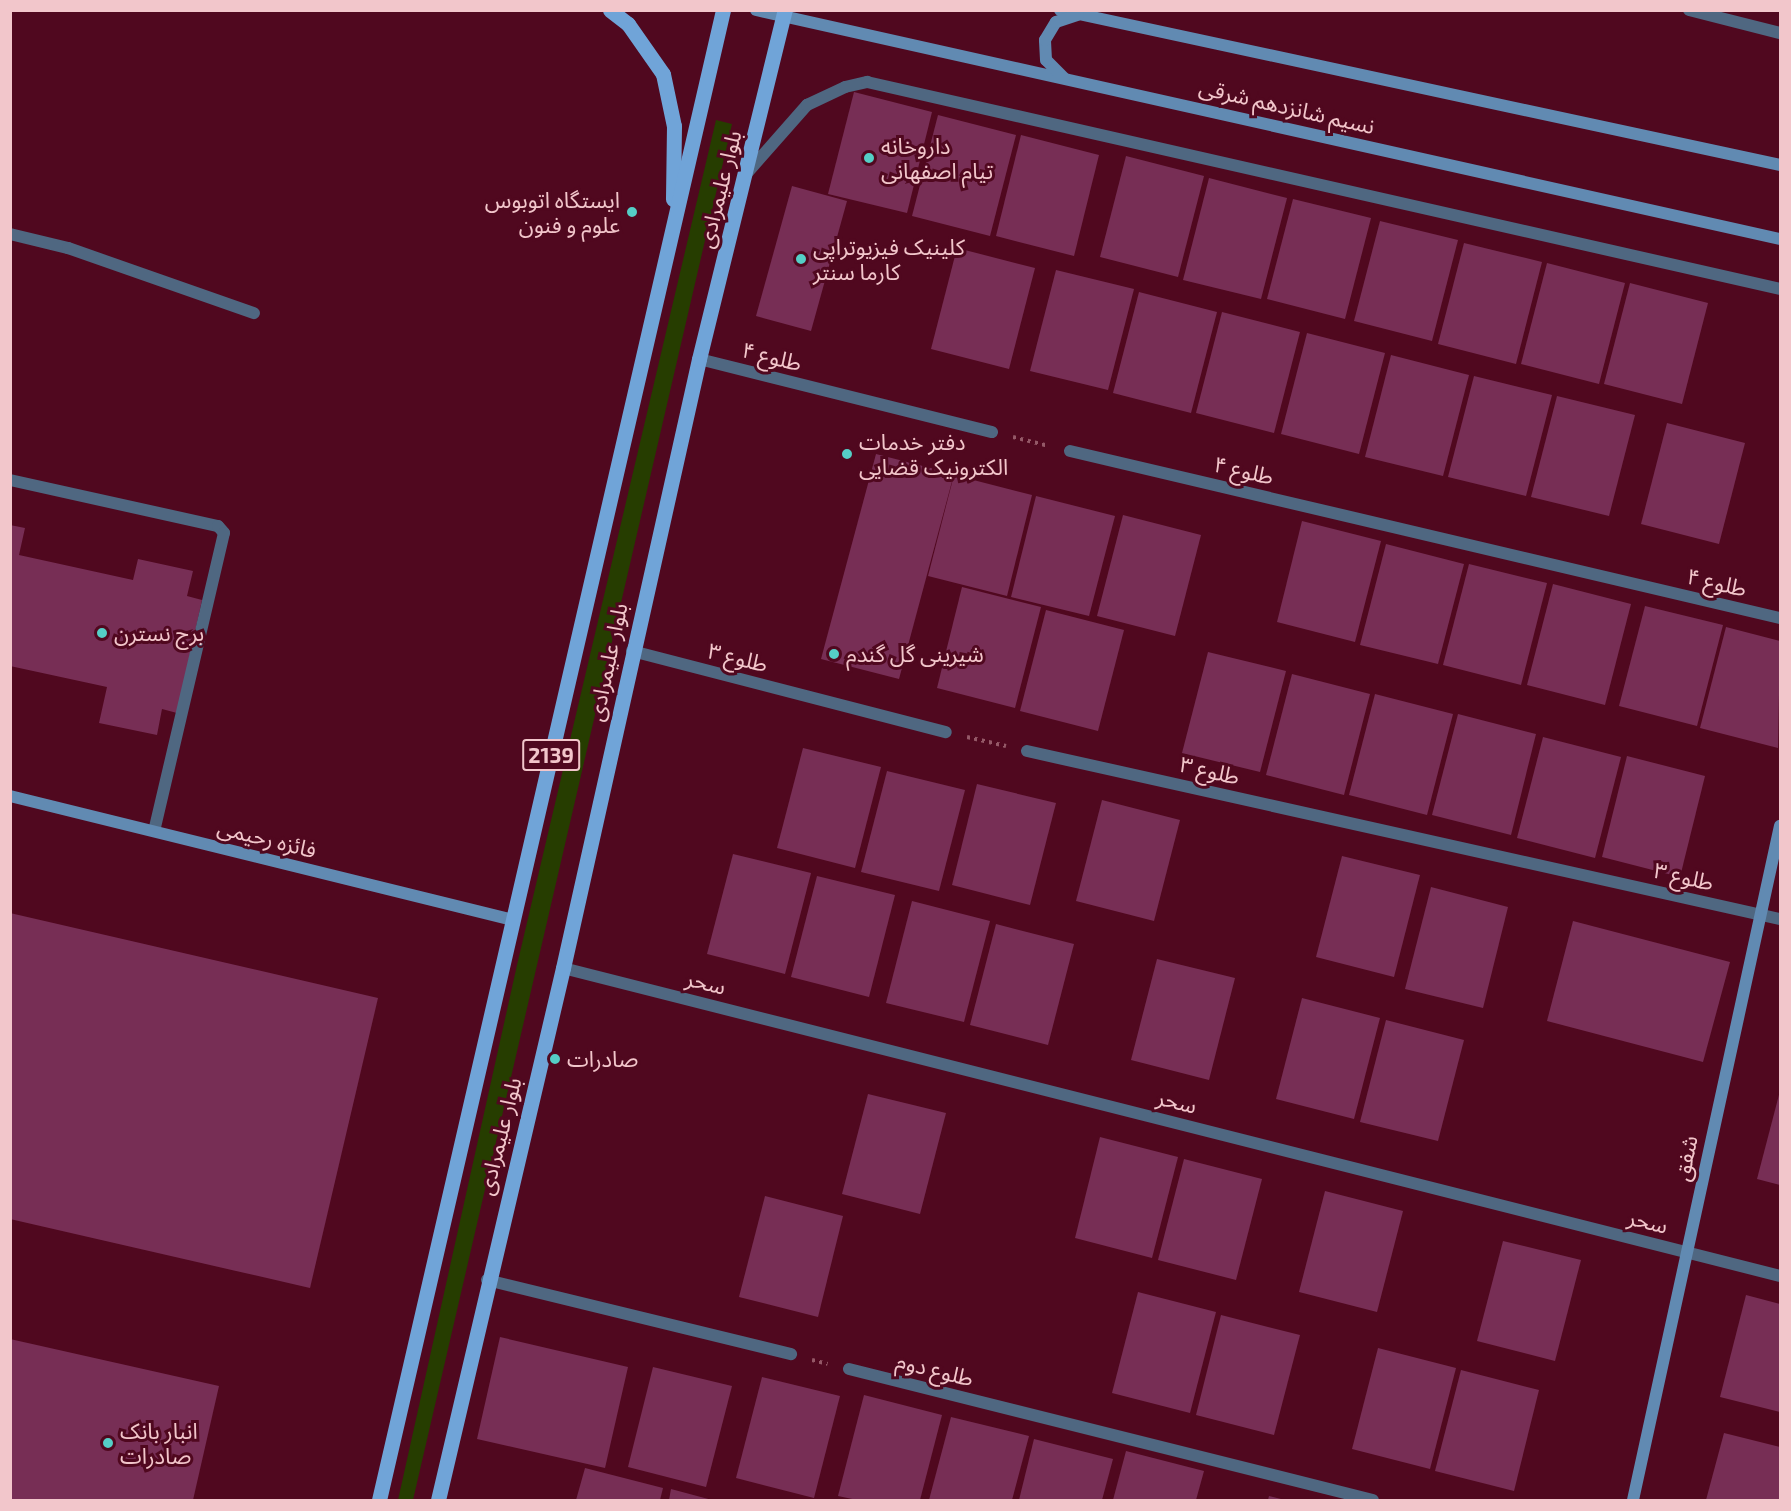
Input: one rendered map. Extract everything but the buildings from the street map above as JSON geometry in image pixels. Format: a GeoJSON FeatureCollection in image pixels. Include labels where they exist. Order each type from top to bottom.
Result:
{"type":"FeatureCollection","features":[{"type":"Feature","properties":{"kind":"main road"},"geometry":{"type":"LineString","coordinates":[[610,10],[628,24],[663,74],[674,126],[673,226]]}},
{"type":"Feature","properties":{"kind":"main road","name":"بلوار علیمرادی"},"geometry":{"type":"LineString","coordinates":[[379,1500],[723,10]]}},
{"type":"Feature","properties":{"kind":"main road","name":"نسیم شانزدهم شرقی"},"geometry":{"type":"LineString","coordinates":[[756,10],[784,14],[1780,239]]}},
{"type":"Feature","properties":{"kind":"main road","name":"نسیم شانزدهم شرقی"},"geometry":{"type":"LineString","coordinates":[[1060,10],[1780,165]]}},
{"type":"Feature","properties":{"kind":"main road","name":"بلوار علیمرادی"},"geometry":{"type":"LineString","coordinates":[[438,1500],[487,1280],[563,968],[632,651],[699,360],[747,173],[784,14]]}},
{"type":"Feature","properties":{"kind":"main road"},"geometry":{"type":"LineString","coordinates":[[1064,78],[1046,60],[1045,40],[1056,22],[1079,15]]}},
{"type":"Feature","properties":{"kind":"main road","name":"فائزه رحیمی"},"geometry":{"type":"LineString","coordinates":[[10,796],[513,920]]}},
{"type":"Feature","properties":{"kind":"main road","name":"شفق"},"geometry":{"type":"LineString","coordinates":[[1633,1500],[1780,826]]}},
{"type":"Feature","properties":{"kind":"street"},"geometry":{"type":"LineString","coordinates":[[1689,10],[1780,33]]}},
{"type":"Feature","properties":{"kind":"street"},"geometry":{"type":"LineString","coordinates":[[747,173],[807,105],[844,87],[867,82],[1780,289]]}},
{"type":"Feature","properties":{"kind":"street"},"geometry":{"type":"LineString","coordinates":[[10,234],[68,248],[254,313]]}},
{"type":"Feature","properties":{"kind":"street","name":"طلوع ۴"},"geometry":{"type":"LineString","coordinates":[[699,360],[992,432]]}},
{"type":"Feature","properties":{"kind":"street","name":"طلوع ۴"},"geometry":{"type":"LineString","coordinates":[[1070,451],[1780,618]]}},
{"type":"Feature","properties":{"kind":"street"},"geometry":{"type":"LineString","coordinates":[[10,480],[218,526],[224,533],[154,831]]}},
{"type":"Feature","properties":{"kind":"street","name":"طلوع ۳"},"geometry":{"type":"LineString","coordinates":[[632,651],[946,732]]}},
{"type":"Feature","properties":{"kind":"street","name":"طلوع ۳"},"geometry":{"type":"LineString","coordinates":[[1027,751],[1780,919]]}},
{"type":"Feature","properties":{"kind":"street","name":"سحر"},"geometry":{"type":"LineString","coordinates":[[563,968],[1780,1276]]}},
{"type":"Feature","properties":{"kind":"street"},"geometry":{"type":"LineString","coordinates":[[487,1280],[791,1354]]}},
{"type":"Feature","properties":{"kind":"street","name":"طلوع دوم"},"geometry":{"type":"LineString","coordinates":[[849,1369],[1373,1500]]}},
{"type":"Feature","properties":{"kind":"path"},"geometry":{"type":"LineString","coordinates":[[992,432],[1070,451]]}},
{"type":"Feature","properties":{"kind":"path"},"geometry":{"type":"LineString","coordinates":[[946,732],[1027,751]]}},
{"type":"Feature","properties":{"kind":"path"},"geometry":{"type":"LineString","coordinates":[[791,1354],[849,1369]]}},
{"type":"Feature","properties":{"kind":"green space"},"geometry":{"type":"Polygon","coordinates":[[[716,120],[732,124],[413,1500],[398,1500],[517,965],[716,120]]]}},
{"type":"Feature","properties":{"kind":"place","name":"داروخانه تیام اصفهانی"},"geometry":{"type":"Point","coordinates":[869,158]}},
{"type":"Feature","properties":{"kind":"place","name":"ایستگاه اتوبوس علوم و فنون"},"geometry":{"type":"Point","coordinates":[632,212]}},
{"type":"Feature","properties":{"kind":"place","name":"کلینیک فیزیوتراپی کارما سنتر"},"geometry":{"type":"Point","coordinates":[801,259]}},
{"type":"Feature","properties":{"kind":"place","name":"دفتر خدمات الکترونیک قضایی"},"geometry":{"type":"Point","coordinates":[847,454]}},
{"type":"Feature","properties":{"kind":"place","name":"برج نسترن"},"geometry":{"type":"Point","coordinates":[102,633]}},
{"type":"Feature","properties":{"kind":"place","name":"شیرینی گل گندم"},"geometry":{"type":"Point","coordinates":[834,654]}},
{"type":"Feature","properties":{"kind":"place","name":"صادرات"},"geometry":{"type":"Point","coordinates":[555,1059]}},
{"type":"Feature","properties":{"kind":"place","name":"انبار بانک صادرات"},"geometry":{"type":"Point","coordinates":[108,1443]}}]}
